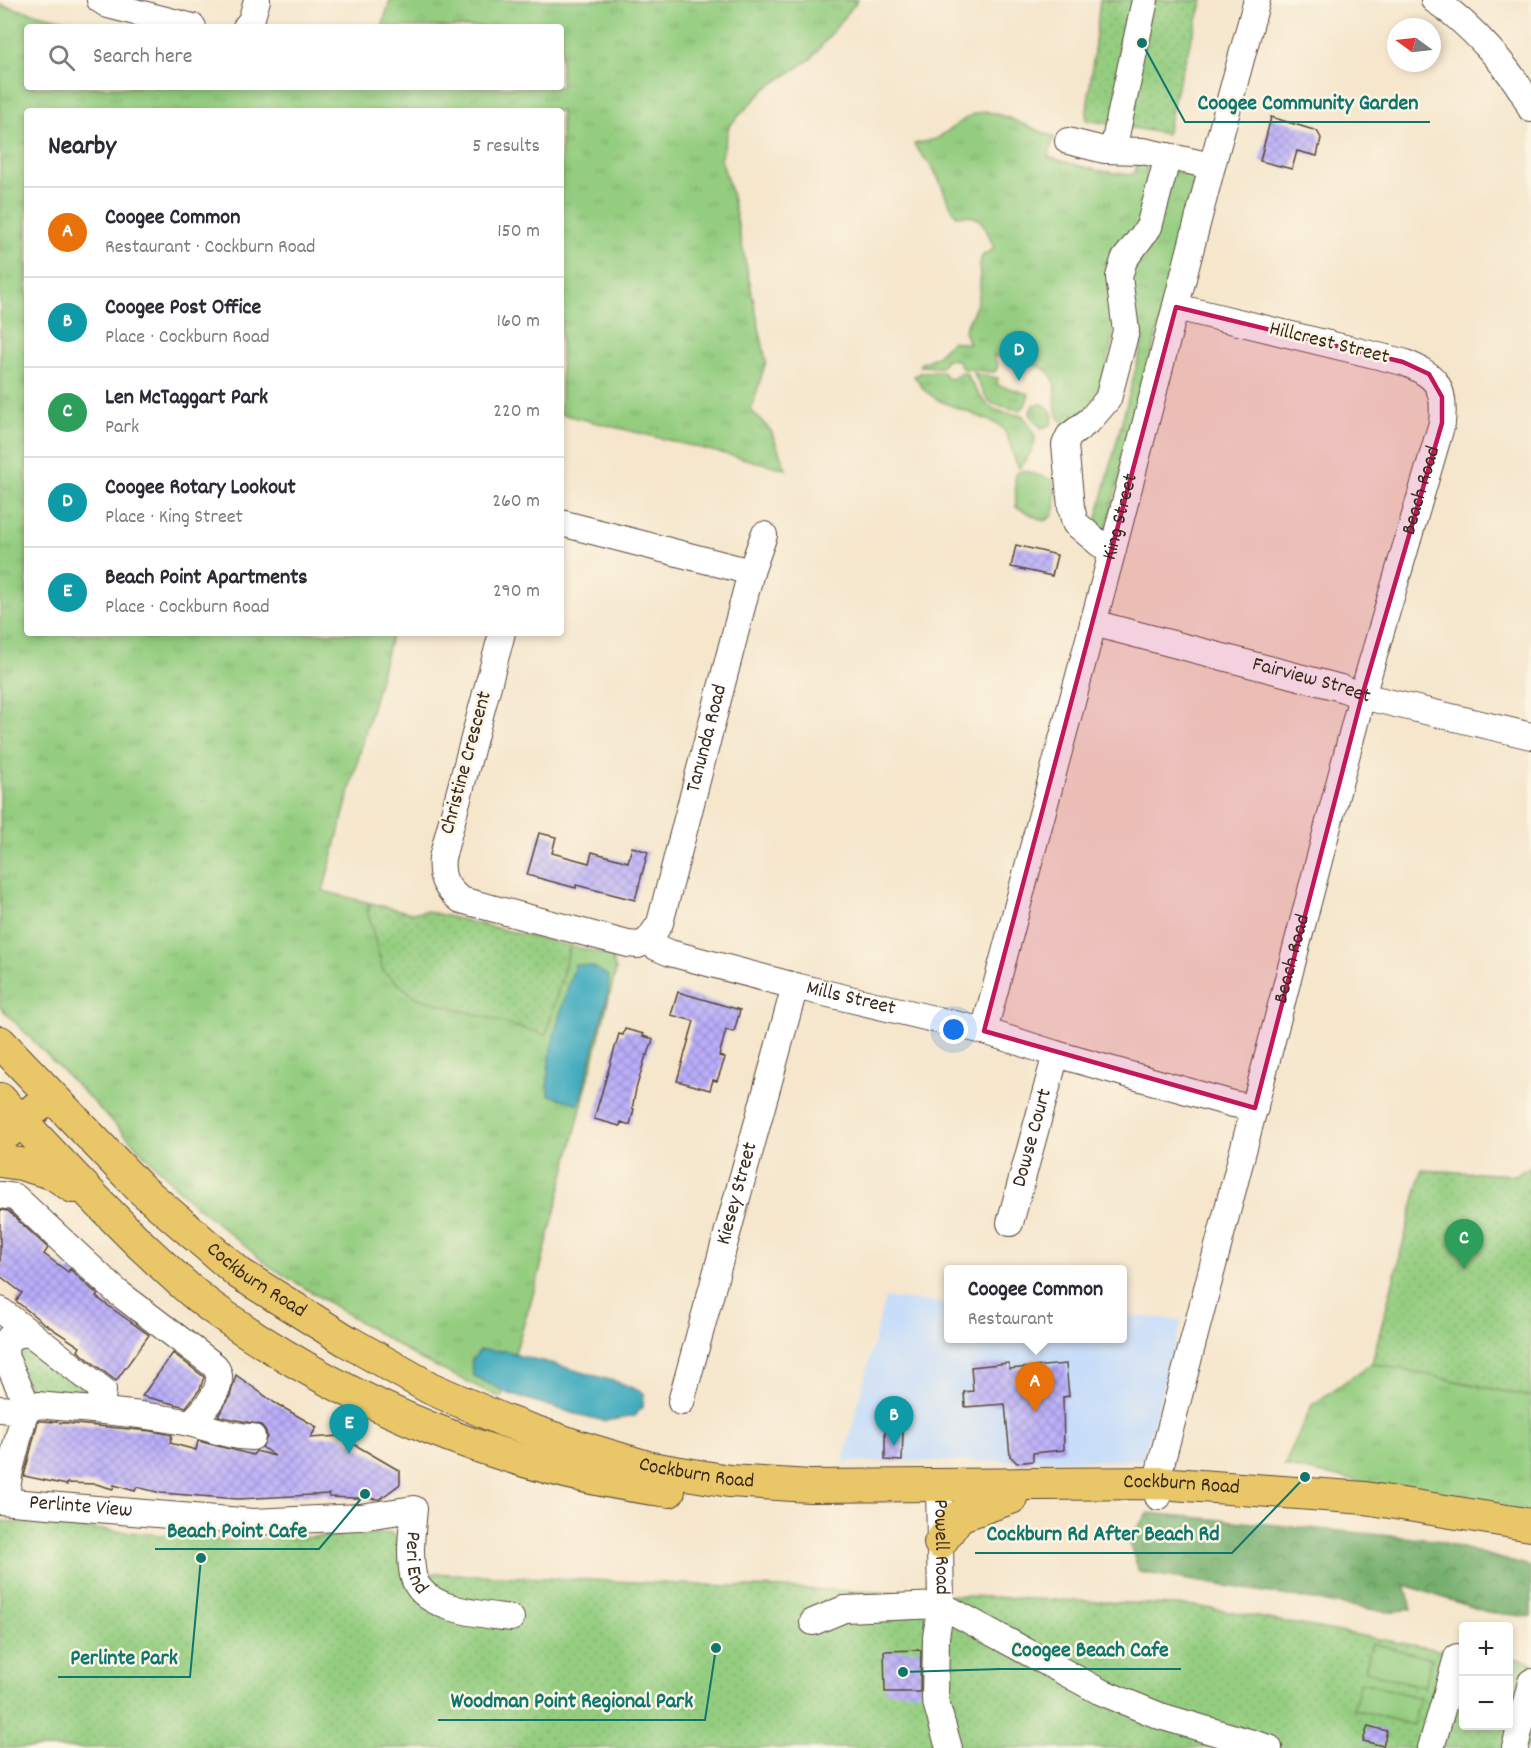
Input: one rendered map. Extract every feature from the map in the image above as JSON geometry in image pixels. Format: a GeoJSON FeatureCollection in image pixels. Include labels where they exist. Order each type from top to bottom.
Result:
{"type":"FeatureCollection","features":[{"type":"Feature","properties":{"kind":"main road","name":"Cockburn Road"},"geometry":{"type":"LineString","coordinates":[[0,1042],[140,1188],[240,1274],[347,1341],[430,1388],[505,1421],[574,1445],[651,1468],[729,1481],[1011,1498],[1159,1490],[1341,1506],[1443,1519],[1531,1534]]}},
{"type":"Feature","properties":{"kind":"main road"},"geometry":{"type":"LineString","coordinates":[[5,1113],[41,1085]]}},
{"type":"Feature","properties":{"kind":"main road","name":"Cockburn Road"},"geometry":{"type":"LineString","coordinates":[[5,1113],[162,1265],[213,1308],[306,1368],[412,1422],[472,1443],[589,1477],[646,1488],[761,1502],[835,1503],[940,1492],[1159,1490],[1365,1498],[1531,1525]]}},
{"type":"Feature","properties":{"kind":"main road"},"geometry":{"type":"LineString","coordinates":[[0,1161],[21,1164],[54,1174],[106,1210]]}},
{"type":"Feature","properties":{"kind":"main road"},"geometry":{"type":"LineString","coordinates":[[940,1543],[959,1516],[1011,1498]]}},
{"type":"Feature","properties":{"kind":"street"},"geometry":{"type":"LineString","coordinates":[[100,0],[108,5],[181,24]]}},
{"type":"Feature","properties":{"kind":"street"},"geometry":{"type":"LineString","coordinates":[[248,24],[257,0]]}},
{"type":"Feature","properties":{"kind":"street"},"geometry":{"type":"LineString","coordinates":[[1113,150],[1145,0]]}},
{"type":"Feature","properties":{"kind":"street","name":"King Street"},"geometry":{"type":"LineString","coordinates":[[984,1031],[1257,0]]}},
{"type":"Feature","properties":{"kind":"street"},"geometry":{"type":"LineString","coordinates":[[1434,0],[1481,41],[1501,62],[1531,109]]}},
{"type":"Feature","properties":{"kind":"street"},"geometry":{"type":"LineString","coordinates":[[1068,141],[1113,150],[1159,154],[1212,166]]}},
{"type":"Feature","properties":{"kind":"street"},"geometry":{"type":"LineString","coordinates":[[1113,549],[1100,544],[1075,523],[1071,507],[1065,445],[1069,436],[1090,420],[1108,399],[1126,331],[1119,277],[1124,260],[1149,228],[1155,201],[1159,154]]}},
{"type":"Feature","properties":{"kind":"street","name":"Hillcrest Street"},"geometry":{"type":"LineString","coordinates":[[1176,307],[1416,367],[1438,382],[1444,410],[1442,423]]}},
{"type":"Feature","properties":{"kind":"street","name":"Beach Road"},"geometry":{"type":"LineString","coordinates":[[1159,1490],[1160,1468],[1362,696],[1442,423]]}},
{"type":"Feature","properties":{"kind":"street"},"geometry":{"type":"LineString","coordinates":[[564,524],[751,572]]}},
{"type":"Feature","properties":{"kind":"street","name":"Tanunda Road"},"geometry":{"type":"LineString","coordinates":[[648,942],[660,923],[751,572],[764,535]]}},
{"type":"Feature","properties":{"kind":"street","name":"Fairview Street"},"geometry":{"type":"LineString","coordinates":[[1094,622],[1341,688],[1362,696],[1531,736]]}},
{"type":"Feature","properties":{"kind":"street","name":"Christine Crescent"},"geometry":{"type":"LineString","coordinates":[[450,892],[440,871],[442,858],[501,636]]}},
{"type":"Feature","properties":{"kind":"street","name":"Mills Street"},"geometry":{"type":"LineString","coordinates":[[450,892],[461,900],[628,944],[638,945],[648,942],[670,953],[795,986],[984,1031],[1056,1054],[1233,1104],[1255,1108]]}},
{"type":"Feature","properties":{"kind":"street","name":"Kiesey Street"},"geometry":{"type":"LineString","coordinates":[[681,1402],[795,986]]}},
{"type":"Feature","properties":{"kind":"street","name":"Dowse Court"},"geometry":{"type":"LineString","coordinates":[[1010,1223],[1056,1054]]}},
{"type":"Feature","properties":{"kind":"street"},"geometry":{"type":"LineString","coordinates":[[0,1195],[15,1197],[116,1291],[215,1366],[219,1374],[216,1391],[191,1424]]}},
{"type":"Feature","properties":{"kind":"street"},"geometry":{"type":"LineString","coordinates":[[0,1310],[30,1333],[98,1400]]}},
{"type":"Feature","properties":{"kind":"street"},"geometry":{"type":"LineString","coordinates":[[3,1501],[8,1477],[12,1410],[23,1396],[5,1356],[3,1336],[9,1338],[30,1333]]}},
{"type":"Feature","properties":{"kind":"street"},"geometry":{"type":"LineString","coordinates":[[12,1410],[37,1405],[98,1400],[142,1414],[191,1424],[236,1437],[252,1437]]}},
{"type":"Feature","properties":{"kind":"street","name":"Powell Road"},"geometry":{"type":"LineString","coordinates":[[940,1492],[941,1605],[1099,1691],[1149,1712],[1269,1748]]}},
{"type":"Feature","properties":{"kind":"street","name":"Perlinte View"},"geometry":{"type":"LineString","coordinates":[[3,1501],[253,1522],[360,1517],[414,1509]]}},
{"type":"Feature","properties":{"kind":"street","name":"Peri End"},"geometry":{"type":"LineString","coordinates":[[414,1509],[411,1555],[414,1578],[420,1588],[437,1604],[463,1611],[512,1618]]}},
{"type":"Feature","properties":{"kind":"street"},"geometry":{"type":"LineString","coordinates":[[813,1622],[844,1609],[941,1605],[936,1637],[935,1699],[949,1748]]}},
{"type":"Feature","properties":{"kind":"street"},"geometry":{"type":"LineString","coordinates":[[1431,1748],[1457,1657]]}},
{"type":"Feature","properties":{"kind":"street"},"geometry":{"type":"LineString","coordinates":[[1515,1748],[1531,1682]]}},
{"type":"Feature","properties":{"kind":"highlighted area"},"geometry":{"type":"Polygon","coordinates":[[[1176,307],[1403,362],[1429,374],[1442,397],[1442,423],[1362,696],[1255,1108],[984,1031],[1176,307]]]}},
{"type":"Feature","properties":{"kind":"shaded area"},"geometry":{"type":"Polygon","coordinates":[[[885,1298],[944,1303],[944,1343],[1127,1343],[1127,1315],[1182,1320],[1143,1460],[843,1462],[885,1298]]]}},
{"type":"Feature","properties":{"kind":"green space"},"geometry":{"type":"Polygon","coordinates":[[[390,0],[858,0],[811,59],[766,88],[729,126],[721,159],[731,192],[766,361],[751,410],[771,431],[786,469],[564,415],[564,108],[24,108],[24,636],[391,636],[323,891],[370,903],[368,913],[546,1034],[570,946],[610,954],[616,970],[538,1278],[501,1398],[420,1359],[269,1266],[189,1200],[0,1007],[0,5],[80,24],[24,24],[24,90],[564,90],[564,24],[383,24],[390,0]]]}},
{"type":"Feature","properties":{"kind":"green space"},"geometry":{"type":"Polygon","coordinates":[[[1100,0],[1203,0],[1176,91],[1167,134],[1086,120],[1100,0]]]}},
{"type":"Feature","properties":{"kind":"green space"},"geometry":{"type":"Polygon","coordinates":[[[985,111],[1054,137],[1048,157],[1095,170],[1129,175],[1135,173],[1138,160],[1146,162],[1150,192],[1119,307],[1100,399],[1069,426],[1058,416],[1053,379],[1049,373],[1035,365],[993,356],[998,365],[996,371],[992,372],[962,368],[958,360],[946,359],[941,367],[920,366],[936,357],[952,341],[969,344],[964,331],[979,295],[979,269],[982,256],[994,249],[986,228],[978,219],[965,215],[957,216],[936,173],[914,144],[936,139],[971,115],[985,111]]]}},
{"type":"Feature","properties":{"kind":"green space"},"geometry":{"type":"Polygon","coordinates":[[[1168,169],[1198,177],[1104,536],[1093,533],[1144,337],[1130,333],[1122,289],[1168,169]]]}},
{"type":"Feature","properties":{"kind":"green space"},"geometry":{"type":"Polygon","coordinates":[[[942,371],[947,378],[953,379],[961,372],[965,372],[986,404],[1000,411],[1022,415],[1035,436],[1035,442],[1019,468],[1009,440],[998,424],[940,401],[925,391],[914,376],[923,372],[942,371]]]}},
{"type":"Feature","properties":{"kind":"green space"},"geometry":{"type":"Polygon","coordinates":[[[973,373],[998,378],[997,385],[1029,394],[1025,406],[1019,410],[993,404],[986,397],[973,373]]]}},
{"type":"Feature","properties":{"kind":"green space"},"geometry":{"type":"Polygon","coordinates":[[[1043,404],[1049,408],[1053,416],[1052,424],[1042,428],[1031,417],[1030,411],[1034,405],[1043,404]]]}},
{"type":"Feature","properties":{"kind":"green space"},"geometry":{"type":"Polygon","coordinates":[[[1023,470],[1053,480],[1055,510],[1053,515],[1044,521],[1016,507],[1015,474],[1023,470]]]}},
{"type":"Feature","properties":{"kind":"green space"},"geometry":{"type":"Polygon","coordinates":[[[370,903],[411,913],[426,911],[570,946],[546,1035],[415,997],[383,971],[368,913],[370,903]]]}},
{"type":"Feature","properties":{"kind":"green space"},"geometry":{"type":"Polygon","coordinates":[[[1531,1166],[1531,1397],[1372,1363],[1422,1170],[1516,1175],[1531,1166]]]}},
{"type":"Feature","properties":{"kind":"green space"},"geometry":{"type":"Polygon","coordinates":[[[19,1338],[96,1398],[33,1399],[12,1345],[19,1338]]]}},
{"type":"Feature","properties":{"kind":"green space"},"geometry":{"type":"Polygon","coordinates":[[[1372,1363],[1531,1397],[1531,1514],[1284,1466],[1312,1405],[1372,1363]]]}},
{"type":"Feature","properties":{"kind":"green space"},"geometry":{"type":"Polygon","coordinates":[[[1149,1513],[1434,1540],[1531,1567],[1531,1617],[1487,1612],[1405,1585],[1412,1609],[1388,1612],[1139,1572],[1128,1539],[1149,1513]]]}},
{"type":"Feature","properties":{"kind":"green space"},"geometry":{"type":"Polygon","coordinates":[[[0,1521],[230,1541],[391,1533],[400,1545],[405,1572],[1196,1606],[1451,1652],[1459,1647],[1459,1730],[1513,1730],[1513,1657],[1531,1663],[1531,1748],[0,1748],[0,1521]]]}},
{"type":"Feature","properties":{"kind":"green space"},"geometry":{"type":"Polygon","coordinates":[[[1372,1643],[1432,1659],[1424,1687],[1365,1671],[1372,1643]]]}},
{"type":"Feature","properties":{"kind":"green space"},"geometry":{"type":"Polygon","coordinates":[[[1361,1682],[1420,1698],[1413,1725],[1353,1709],[1361,1682]]]}},
{"type":"Feature","properties":{"kind":"water"},"geometry":{"type":"Polygon","coordinates":[[[575,964],[594,967],[609,977],[608,994],[579,1104],[549,1095],[548,1081],[556,1030],[575,964]]]}},
{"type":"Feature","properties":{"kind":"water"},"geometry":{"type":"Polygon","coordinates":[[[480,1350],[508,1351],[621,1383],[644,1393],[643,1406],[635,1416],[605,1421],[507,1393],[474,1376],[471,1362],[480,1350]]]}},
{"type":"Feature","properties":{"kind":"building"},"geometry":{"type":"Polygon","coordinates":[[[1271,117],[1317,131],[1321,138],[1317,156],[1297,151],[1292,169],[1260,161],[1271,117]]]}},
{"type":"Feature","properties":{"kind":"building"},"geometry":{"type":"Polygon","coordinates":[[[1016,545],[1057,555],[1052,576],[1011,567],[1016,545]]]}},
{"type":"Feature","properties":{"kind":"building"},"geometry":{"type":"Polygon","coordinates":[[[539,833],[556,837],[552,853],[589,863],[592,852],[628,862],[632,847],[648,852],[635,900],[527,875],[539,833]]]}},
{"type":"Feature","properties":{"kind":"building"},"geometry":{"type":"Polygon","coordinates":[[[678,992],[740,1010],[734,1032],[726,1030],[719,1056],[725,1058],[717,1081],[713,1080],[710,1090],[677,1081],[694,1021],[671,1015],[678,992]]]}},
{"type":"Feature","properties":{"kind":"building"},"geometry":{"type":"Polygon","coordinates":[[[625,1029],[653,1039],[636,1089],[630,1125],[621,1122],[620,1126],[594,1119],[619,1034],[623,1035],[625,1029]]]}},
{"type":"Feature","properties":{"kind":"building"},"geometry":{"type":"Polygon","coordinates":[[[0,1210],[8,1211],[48,1248],[44,1254],[68,1272],[70,1269],[98,1295],[96,1297],[149,1335],[116,1381],[78,1351],[80,1347],[42,1322],[16,1301],[22,1293],[0,1276],[0,1210]]]}},
{"type":"Feature","properties":{"kind":"building"},"geometry":{"type":"Polygon","coordinates":[[[173,1353],[204,1377],[200,1389],[186,1407],[142,1396],[173,1353]]]}},
{"type":"Feature","properties":{"kind":"building"},"geometry":{"type":"Polygon","coordinates":[[[1009,1363],[1009,1369],[1066,1364],[1069,1396],[1063,1397],[1064,1450],[1033,1453],[1033,1461],[1017,1463],[1010,1456],[1005,1404],[965,1407],[964,1392],[973,1391],[971,1367],[1009,1363]]]}},
{"type":"Feature","properties":{"kind":"building"},"geometry":{"type":"Polygon","coordinates":[[[236,1375],[275,1403],[317,1427],[310,1438],[340,1436],[400,1471],[400,1484],[380,1499],[329,1497],[329,1494],[238,1499],[161,1493],[137,1487],[135,1491],[114,1485],[113,1489],[96,1484],[67,1483],[67,1485],[24,1476],[38,1421],[151,1431],[172,1435],[170,1443],[196,1450],[198,1441],[253,1455],[256,1451],[275,1456],[262,1447],[267,1437],[261,1425],[218,1416],[230,1396],[236,1375]]]}},
{"type":"Feature","properties":{"kind":"building"},"geometry":{"type":"Polygon","coordinates":[[[885,1431],[903,1432],[902,1461],[885,1460],[885,1431]]]}},
{"type":"Feature","properties":{"kind":"building"},"geometry":{"type":"Polygon","coordinates":[[[921,1650],[920,1692],[885,1692],[884,1651],[921,1650]]]}},
{"type":"Feature","properties":{"kind":"building"},"geometry":{"type":"Polygon","coordinates":[[[1368,1726],[1387,1731],[1383,1746],[1363,1741],[1368,1726]]]}},
{"type":"Feature","properties":{"kind":"place","name":"Coogee Community Garden"},"geometry":{"type":"Point","coordinates":[1142,43]}},
{"type":"Feature","properties":{"kind":"place","name":"Coogee Rotary Lookout"},"geometry":{"type":"Point","coordinates":[1019,381]}},
{"type":"Feature","properties":{"kind":"place","name":"Len McTaggart Park"},"geometry":{"type":"Point","coordinates":[1464,1269]}},
{"type":"Feature","properties":{"kind":"place","name":"Coogee Common"},"geometry":{"type":"Point","coordinates":[1035,1412]}},
{"type":"Feature","properties":{"kind":"place","name":"Coogee Post Office"},"geometry":{"type":"Point","coordinates":[894,1446]}},
{"type":"Feature","properties":{"kind":"place","name":"Beach Point Apartments"},"geometry":{"type":"Point","coordinates":[349,1454]}},
{"type":"Feature","properties":{"kind":"place","name":"Cockburn Rd After Beach Rd"},"geometry":{"type":"Point","coordinates":[1305,1477]}},
{"type":"Feature","properties":{"kind":"place","name":"Beach Point Cafe"},"geometry":{"type":"Point","coordinates":[365,1494]}},
{"type":"Feature","properties":{"kind":"place","name":"Perlinte Park"},"geometry":{"type":"Point","coordinates":[201,1558]}},
{"type":"Feature","properties":{"kind":"place","name":"Woodman Point Regional Park"},"geometry":{"type":"Point","coordinates":[716,1648]}},
{"type":"Feature","properties":{"kind":"place","name":"Coogee Beach Cafe"},"geometry":{"type":"Point","coordinates":[903,1672]}}]}
